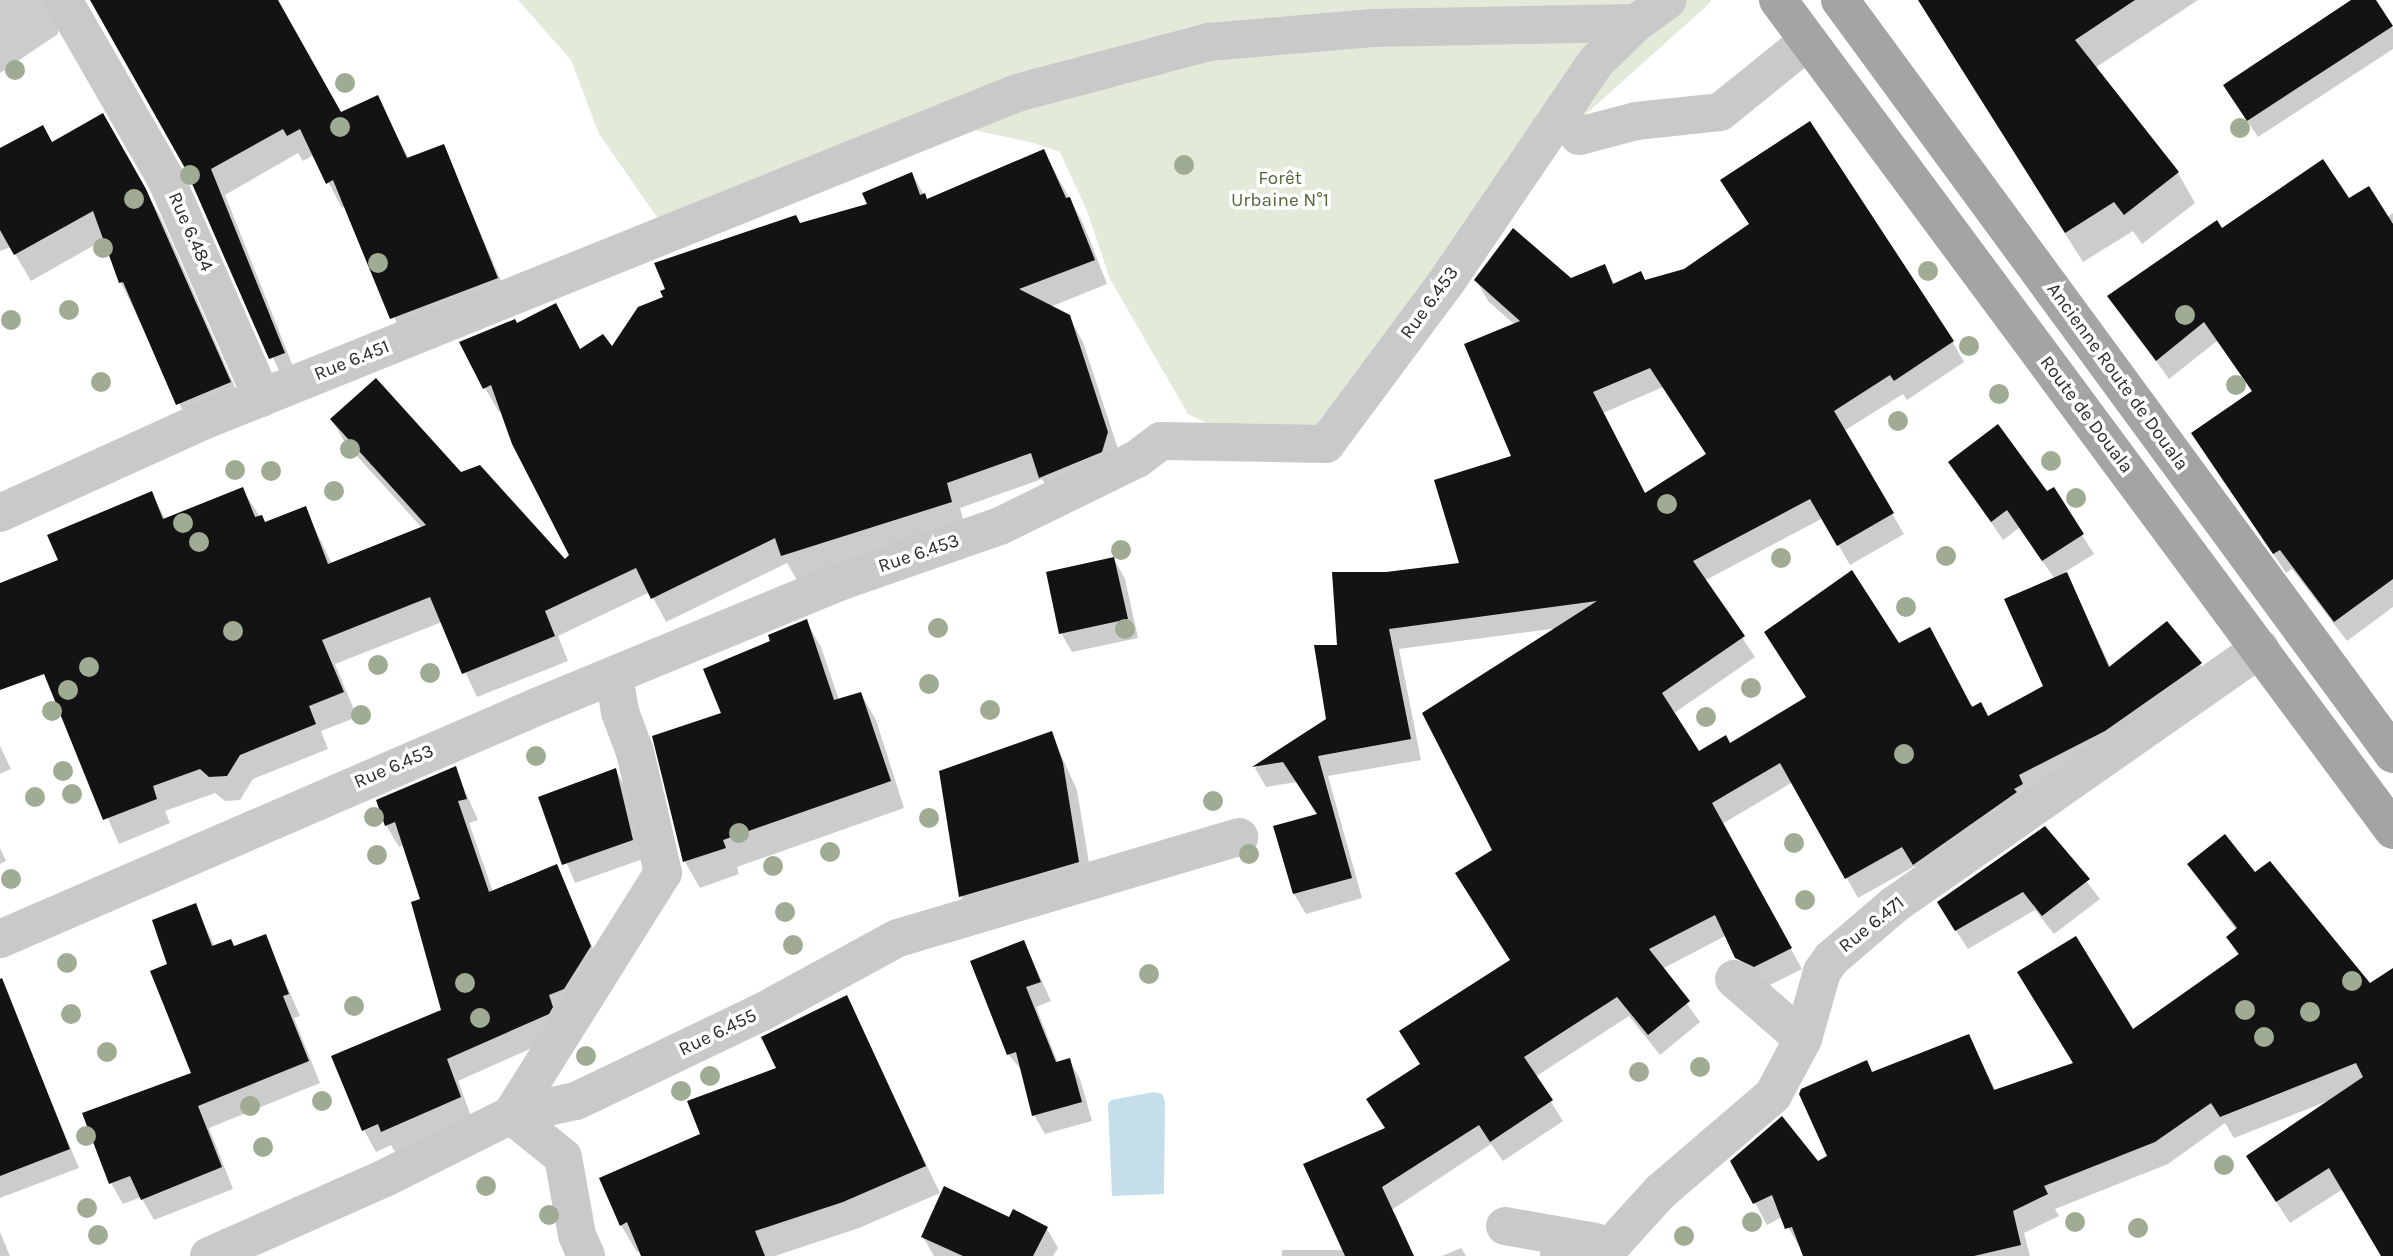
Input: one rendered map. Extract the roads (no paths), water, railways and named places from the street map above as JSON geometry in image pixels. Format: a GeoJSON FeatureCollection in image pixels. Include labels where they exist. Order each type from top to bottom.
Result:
{"type":"FeatureCollection","features":[{"type":"Feature","properties":{"kind":"main road","name":"Route de Douala"},"geometry":{"type":"LineString","coordinates":[[1778,0],[2393,830]]}},
{"type":"Feature","properties":{"kind":"main road","name":"Ancienne Route de Douala"},"geometry":{"type":"LineString","coordinates":[[1840,0],[2393,754]]}},
{"type":"Feature","properties":{"kind":"street","name":"Rue 6.484"},"geometry":{"type":"LineString","coordinates":[[63,0],[166,179],[262,398]]}},
{"type":"Feature","properties":{"kind":"street","name":"Rue 6.453"},"geometry":{"type":"LineString","coordinates":[[0,939],[260,824],[839,582],[1000,526],[1137,459],[1161,441],[1326,444],[1445,284],[1596,62],[1636,23],[1668,0]]}},
{"type":"Feature","properties":{"kind":"street","name":"Rue 6.451"},"geometry":{"type":"LineString","coordinates":[[0,513],[262,398],[1017,93],[1209,43],[1372,29],[1636,23]]}},
{"type":"Feature","properties":{"kind":"street"},"geometry":{"type":"LineString","coordinates":[[1579,136],[1636,121],[1720,112],[1808,41]]}},
{"type":"Feature","properties":{"kind":"street","name":"Rue 6.471"},"geometry":{"type":"LineString","coordinates":[[1617,1251],[1660,1192],[1773,1095],[1803,1039],[1822,972],[1831,959],[1894,905],[2260,649]]}},
{"type":"Feature","properties":{"kind":"street"},"geometry":{"type":"LineString","coordinates":[[586,1256],[577,1235],[563,1157],[511,1115],[663,873],[638,764],[620,712],[614,676]]}},
{"type":"Feature","properties":{"kind":"street","name":"Rue 6.455"},"geometry":{"type":"LineString","coordinates":[[209,1256],[387,1177],[511,1115],[576,1101],[762,1012],[898,939],[1238,837]]}},
{"type":"Feature","properties":{"kind":"street"},"geometry":{"type":"LineString","coordinates":[[1734,979],[1803,1039]]}},
{"type":"Feature","properties":{"kind":"street"},"geometry":{"type":"LineString","coordinates":[[1505,1226],[1617,1251]]}},
{"type":"Feature","properties":{"kind":"street"},"geometry":{"type":"LineString","coordinates":[[1559,1256],[1617,1251]]}},
{"type":"Feature","properties":{"kind":"water"},"geometry":{"type":"Polygon","coordinates":[[[1154,1092],[1162,1094],[1165,1101],[1164,1194],[1112,1196],[1108,1104],[1111,1100],[1154,1092]]]}},
{"type":"Feature","properties":{"kind":"park label","name":"Forêt Urbaine N°1"},"geometry":{"type":"Point","coordinates":[1280,190]}}]}
